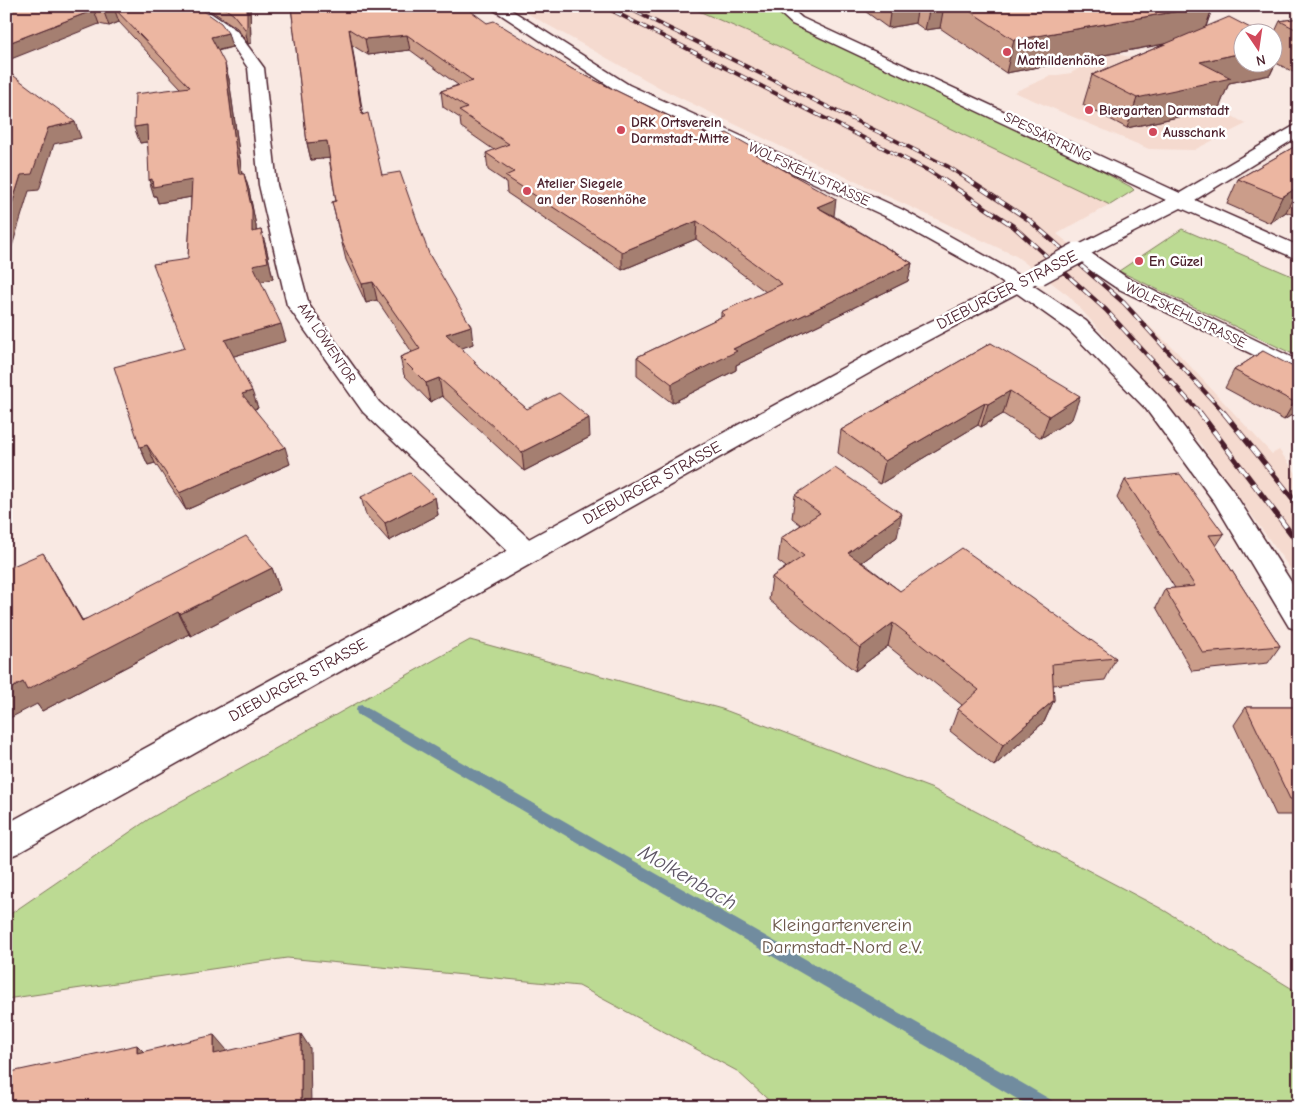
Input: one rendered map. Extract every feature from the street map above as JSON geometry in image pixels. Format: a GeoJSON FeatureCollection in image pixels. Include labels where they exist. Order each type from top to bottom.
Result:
{"type":"FeatureCollection","features":[{"type":"Feature","properties":{"kind":"street","name":"AM LÖWENTOR"},"geometry":{"type":"LineString","coordinates":[[190,6],[231,33],[256,68],[268,185],[298,304],[371,407],[527,553]]}},
{"type":"Feature","properties":{"kind":"street","name":"WOLFSKEHLSTRASSE"},"geometry":{"type":"LineString","coordinates":[[495,6],[623,88],[896,214],[1029,279],[1154,404],[1224,497],[1299,619]]}},
{"type":"Feature","properties":{"kind":"street","name":"SPESSARTRING"},"geometry":{"type":"LineString","coordinates":[[778,6],[797,21],[970,100],[1179,201],[1299,254]]}},
{"type":"Feature","properties":{"kind":"street","name":"DIEBURGER STRASSE"},"geometry":{"type":"LineString","coordinates":[[6,842],[911,340],[1179,201],[1299,128]]}},
{"type":"Feature","properties":{"kind":"street","name":"WOLFSKEHLSTRASSE"},"geometry":{"type":"LineString","coordinates":[[1078,253],[1122,283],[1299,370]]}},
{"type":"Feature","properties":{"kind":"shaded area"},"geometry":{"type":"Polygon","coordinates":[[[514,6],[696,6],[1121,198],[1057,234],[1104,271],[1095,276],[1175,350],[1272,454],[1279,450],[1299,477],[1299,581],[1197,439],[1069,296],[1016,256],[664,90],[514,6]]]}},
{"type":"Feature","properties":{"kind":"shaded area","name":"Biergarten Darmstadt"},"geometry":{"type":"Polygon","coordinates":[[[1107,52],[1130,57],[1246,124],[1194,150],[1149,149],[1014,92],[1051,76],[1071,73],[1107,52]]]}},
{"type":"Feature","properties":{"kind":"green space"},"geometry":{"type":"Polygon","coordinates":[[[687,6],[760,6],[971,100],[1134,190],[1110,205],[759,37],[687,6]]]}},
{"type":"Feature","properties":{"kind":"green space"},"geometry":{"type":"Polygon","coordinates":[[[1182,229],[1299,279],[1299,357],[1119,271],[1182,229]]]}},
{"type":"Feature","properties":{"kind":"green space","name":"Kleingartenverein Darmstadt-Nord e.V."},"geometry":{"type":"Polygon","coordinates":[[[470,640],[722,709],[933,789],[1162,909],[1299,993],[1299,1107],[776,1107],[737,1071],[579,986],[287,958],[6,999],[6,917],[149,819],[470,640]]]}},
{"type":"Feature","properties":{"kind":"building"},"geometry":{"type":"Polygon","coordinates":[[[6,6],[197,6],[221,23],[228,33],[211,37],[225,64],[239,174],[244,174],[252,210],[252,232],[261,230],[268,262],[253,265],[281,324],[225,340],[252,391],[242,394],[285,447],[179,493],[147,445],[140,447],[114,367],[185,348],[153,264],[188,259],[192,180],[153,187],[152,179],[149,180],[147,125],[134,127],[135,94],[190,87],[114,8],[104,12],[94,10],[6,44],[6,6]]]}},
{"type":"Feature","properties":{"kind":"building"},"geometry":{"type":"Polygon","coordinates":[[[221,6],[247,6],[247,29],[233,14],[221,6]]]}},
{"type":"Feature","properties":{"kind":"building"},"geometry":{"type":"Polygon","coordinates":[[[291,6],[464,6],[487,23],[494,21],[572,69],[713,138],[727,133],[761,152],[755,154],[836,199],[817,207],[912,263],[733,349],[737,351],[672,384],[637,357],[725,315],[721,312],[782,284],[697,221],[622,252],[505,176],[514,172],[486,153],[509,144],[459,111],[467,108],[441,91],[473,81],[407,35],[365,39],[349,29],[362,115],[368,113],[382,175],[400,172],[429,254],[471,326],[446,334],[476,362],[474,363],[527,409],[559,393],[589,418],[522,452],[439,378],[426,383],[400,357],[420,349],[373,282],[362,284],[342,242],[332,202],[336,201],[327,141],[307,143],[291,6]]]}},
{"type":"Feature","properties":{"kind":"building"},"geometry":{"type":"Polygon","coordinates":[[[962,6],[1207,6],[1014,40],[962,6]]]}},
{"type":"Feature","properties":{"kind":"building"},"geometry":{"type":"Polygon","coordinates":[[[1229,17],[1239,22],[1232,22],[1232,55],[1200,62],[1231,78],[1137,98],[1092,75],[1229,17]]]}},
{"type":"Feature","properties":{"kind":"building"},"geometry":{"type":"Polygon","coordinates":[[[1299,18],[1299,31],[1282,22],[1280,21],[1299,18]]]}},
{"type":"Feature","properties":{"kind":"building"},"geometry":{"type":"Polygon","coordinates":[[[6,70],[75,122],[48,128],[32,174],[21,175],[6,223],[6,70]]]}},
{"type":"Feature","properties":{"kind":"building"},"geometry":{"type":"Polygon","coordinates":[[[1299,144],[1299,187],[1282,197],[1238,179],[1299,144]]]}},
{"type":"Feature","properties":{"kind":"building"},"geometry":{"type":"Polygon","coordinates":[[[991,343],[1080,396],[1049,416],[1010,391],[988,404],[985,403],[885,461],[841,430],[991,343]]]}},
{"type":"Feature","properties":{"kind":"building"},"geometry":{"type":"Polygon","coordinates":[[[1263,351],[1299,370],[1299,399],[1294,402],[1234,370],[1263,351]]]}},
{"type":"Feature","properties":{"kind":"building"},"geometry":{"type":"Polygon","coordinates":[[[835,468],[902,514],[848,553],[900,591],[962,548],[1116,658],[1052,664],[1054,700],[1003,745],[958,709],[979,690],[893,623],[860,648],[772,577],[804,556],[781,538],[820,513],[795,495],[835,468]]]}},
{"type":"Feature","properties":{"kind":"building"},"geometry":{"type":"Polygon","coordinates":[[[410,473],[435,497],[385,523],[361,497],[410,473]]]}},
{"type":"Feature","properties":{"kind":"building"},"geometry":{"type":"Polygon","coordinates":[[[1180,474],[1224,534],[1209,535],[1280,646],[1203,653],[1165,589],[1195,586],[1125,480],[1180,474]]]}},
{"type":"Feature","properties":{"kind":"building"},"geometry":{"type":"Polygon","coordinates":[[[246,536],[272,568],[180,614],[178,612],[27,690],[23,682],[6,691],[6,640],[12,637],[6,626],[6,569],[43,553],[82,621],[246,536]]]}},
{"type":"Feature","properties":{"kind":"building"},"geometry":{"type":"Polygon","coordinates":[[[1246,707],[1299,707],[1299,799],[1290,799],[1246,707]]]}},
{"type":"Feature","properties":{"kind":"building"},"geometry":{"type":"Polygon","coordinates":[[[301,1034],[301,1107],[6,1107],[6,1073],[137,1045],[137,1053],[214,1035],[214,1054],[301,1034]]]}},
{"type":"Feature","properties":{"kind":"waterway","name":"Molkenbach"},"geometry":{"type":"LineString","coordinates":[[362,710],[1047,1107]]}},
{"type":"Feature","properties":{"kind":"railway"},"geometry":{"type":"LineString","coordinates":[[603,6],[929,171],[943,180]]}},
{"type":"Feature","properties":{"kind":"railway"},"geometry":{"type":"LineString","coordinates":[[624,6],[947,166],[969,180]]}},
{"type":"Feature","properties":{"kind":"railway"},"geometry":{"type":"LineString","coordinates":[[942,179],[1013,226],[1106,310],[1201,414]]}},
{"type":"Feature","properties":{"kind":"railway"},"geometry":{"type":"LineString","coordinates":[[967,179],[1029,220],[1124,303],[1225,414]]}},
{"type":"Feature","properties":{"kind":"railway"},"geometry":{"type":"LineString","coordinates":[[1200,413],[1299,544]]}},
{"type":"Feature","properties":{"kind":"railway"},"geometry":{"type":"LineString","coordinates":[[1224,413],[1299,506]]}},
{"type":"Feature","properties":{"kind":"place","name":"Hotel Mathildenhöhe"},"geometry":{"type":"Point","coordinates":[1007,52]}},
{"type":"Feature","properties":{"kind":"place","name":"Biergarten Darmstadt"},"geometry":{"type":"Point","coordinates":[1089,110]}},
{"type":"Feature","properties":{"kind":"place","name":"DRK Ortsverein Darmstadt-Mitte"},"geometry":{"type":"Point","coordinates":[621,130]}},
{"type":"Feature","properties":{"kind":"place","name":"Ausschank"},"geometry":{"type":"Point","coordinates":[1153,132]}},
{"type":"Feature","properties":{"kind":"place","name":"Atelier Siegele an der Rosenhöhe"},"geometry":{"type":"Point","coordinates":[527,191]}},
{"type":"Feature","properties":{"kind":"place","name":"En Güzel"},"geometry":{"type":"Point","coordinates":[1139,261]}}]}
